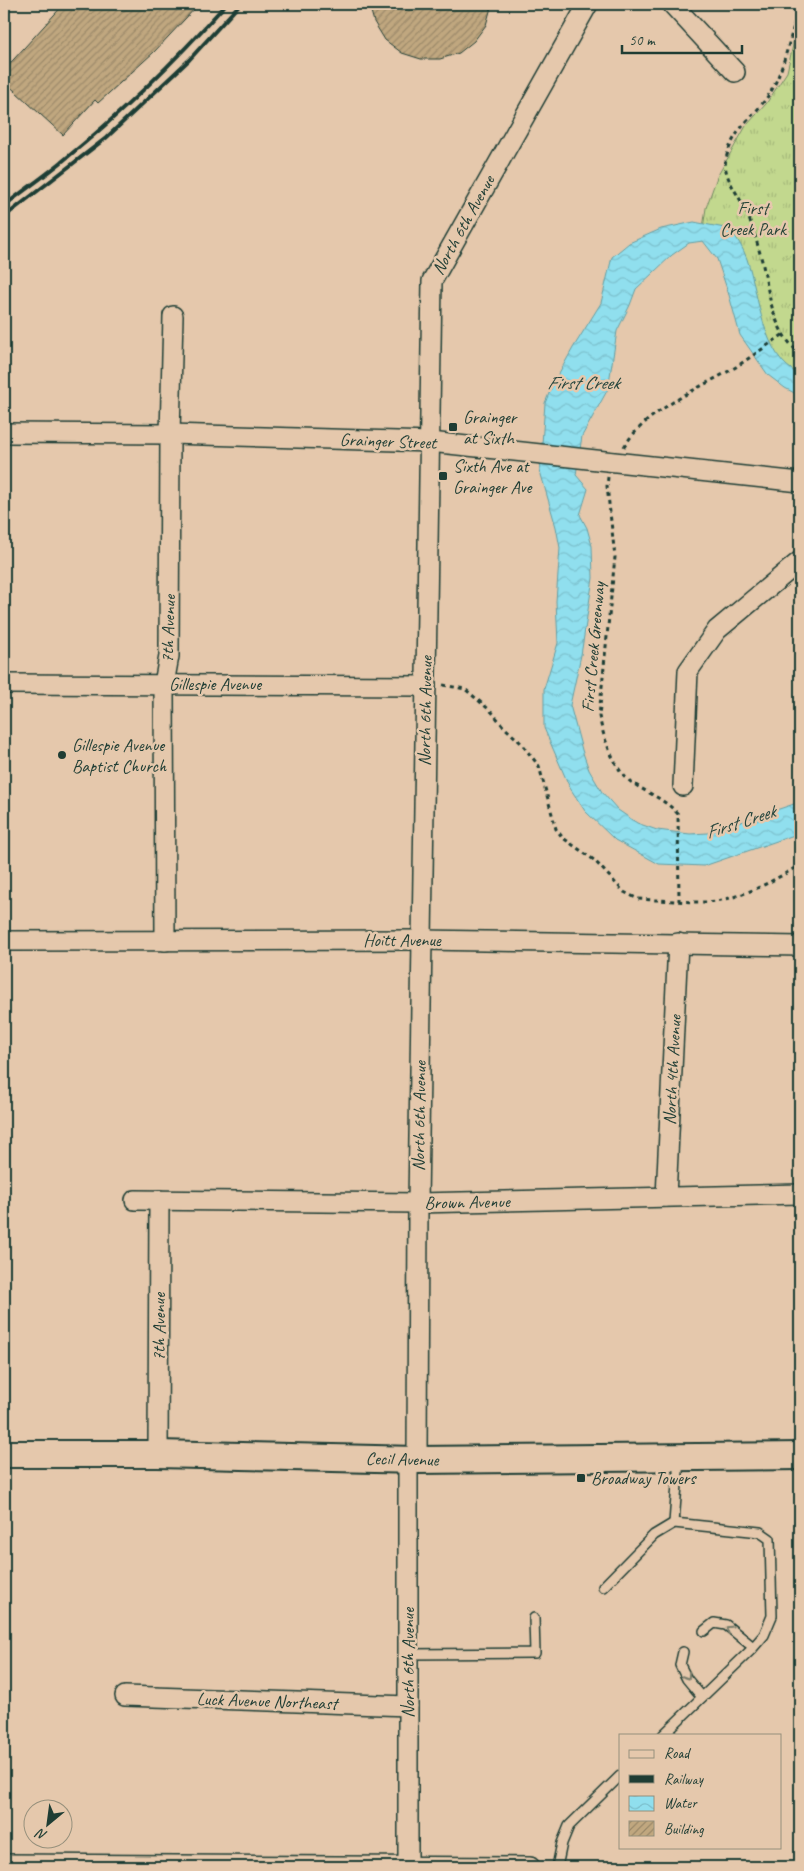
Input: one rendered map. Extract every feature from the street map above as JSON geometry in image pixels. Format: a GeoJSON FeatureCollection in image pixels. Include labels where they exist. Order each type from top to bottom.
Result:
{"type":"FeatureCollection","features":[{"type":"Feature","properties":{"kind":"street","name":"North 6th Avenue"},"geometry":{"type":"LineString","coordinates":[[408,1866],[408,1654],[418,1203],[432,281],[588,4]]}},
{"type":"Feature","properties":{"kind":"street"},"geometry":{"type":"LineString","coordinates":[[672,4],[735,72]]}},
{"type":"Feature","properties":{"kind":"street","name":"7th Avenue"},"geometry":{"type":"LineString","coordinates":[[165,941],[164,684],[169,656],[170,434],[173,316]]}},
{"type":"Feature","properties":{"kind":"street","name":"Grainger Street"},"geometry":{"type":"LineString","coordinates":[[4,433],[170,434],[430,442],[800,482]]}},
{"type":"Feature","properties":{"kind":"street"},"geometry":{"type":"LineString","coordinates":[[683,786],[688,671],[717,630],[800,561]]}},
{"type":"Feature","properties":{"kind":"street","name":"Gillespie Avenue"},"geometry":{"type":"LineString","coordinates":[[4,684],[426,686]]}},
{"type":"Feature","properties":{"kind":"street","name":"Hoitt Avenue"},"geometry":{"type":"LineString","coordinates":[[4,941],[422,940],[800,946]]}},
{"type":"Feature","properties":{"kind":"street","name":"North 4th Avenue"},"geometry":{"type":"LineString","coordinates":[[666,1197],[678,943]]}},
{"type":"Feature","properties":{"kind":"street","name":"Brown Avenue"},"geometry":{"type":"LineString","coordinates":[[135,1200],[418,1203],[800,1194]]}},
{"type":"Feature","properties":{"kind":"street","name":"7th Avenue"},"geometry":{"type":"LineString","coordinates":[[158,1454],[159,1200]]}},
{"type":"Feature","properties":{"kind":"street","name":"Cecil Avenue"},"geometry":{"type":"LineString","coordinates":[[4,1454],[158,1454],[413,1460],[800,1456]]}},
{"type":"Feature","properties":{"kind":"street","name":"Luck Avenue Northeast"},"geometry":{"type":"LineString","coordinates":[[125,1696],[408,1706]]}},
{"type":"Feature","properties":{"kind":"street"},"geometry":{"type":"LineString","coordinates":[[4,1864],[530,1867]]}},
{"type":"Feature","properties":{"kind":"lane"},"geometry":{"type":"LineString","coordinates":[[674,1523],[679,1458]]}},
{"type":"Feature","properties":{"kind":"lane"},"geometry":{"type":"LineString","coordinates":[[603,1587],[654,1535],[674,1523],[760,1532],[770,1539],[772,1616],[764,1635],[664,1734]]}},
{"type":"Feature","properties":{"kind":"lane"},"geometry":{"type":"LineString","coordinates":[[408,1654],[535,1653],[534,1618]]}},
{"type":"Feature","properties":{"kind":"lane"},"geometry":{"type":"LineString","coordinates":[[704,1632],[714,1624],[726,1625],[753,1647]]}},
{"type":"Feature","properties":{"kind":"lane"},"geometry":{"type":"LineString","coordinates":[[683,1652],[680,1665],[687,1679],[702,1697]]}},
{"type":"Feature","properties":{"kind":"lane"},"geometry":{"type":"LineString","coordinates":[[557,1867],[562,1843],[569,1826],[619,1777]]}},
{"type":"Feature","properties":{"kind":"path"},"geometry":{"type":"LineString","coordinates":[[796,4],[794,26],[784,64],[769,94],[740,128],[728,150],[725,168],[751,223],[758,244],[771,306],[777,321],[784,334],[800,353]]}},
{"type":"Feature","properties":{"kind":"path"},"geometry":{"type":"LineString","coordinates":[[794,26],[800,21]]}},
{"type":"Feature","properties":{"kind":"path"},"geometry":{"type":"LineString","coordinates":[[794,26],[800,29]]}},
{"type":"Feature","properties":{"kind":"path","name":"First Creek Greenway"},"geometry":{"type":"LineString","coordinates":[[679,901],[680,832],[678,814],[663,800],[628,780],[620,770],[609,748],[599,716],[615,557],[607,486],[608,475],[631,436],[645,424],[671,404],[737,366],[784,334]]}},
{"type":"Feature","properties":{"kind":"path"},"geometry":{"type":"LineString","coordinates":[[426,686],[448,685],[464,689],[492,712],[539,766],[556,829],[563,838],[594,860],[624,892],[638,898],[704,902],[722,900],[742,894],[800,865]]}},
{"type":"Feature","properties":{"kind":"green space","name":"First Creek Park"},"geometry":{"type":"Polygon","coordinates":[[[800,4],[800,392],[730,283],[703,228],[706,208],[717,177],[746,126],[766,104],[787,72],[793,45],[794,26],[800,4]]]}},
{"type":"Feature","properties":{"kind":"water","name":"First Creek"},"geometry":{"type":"Polygon","coordinates":[[[694,222],[730,229],[744,251],[770,340],[777,355],[787,366],[800,374],[800,396],[785,388],[768,375],[740,335],[717,259],[703,241],[689,243],[672,255],[636,289],[617,331],[608,389],[582,436],[576,475],[588,489],[580,515],[587,528],[592,546],[593,578],[581,655],[570,705],[589,770],[602,792],[618,810],[637,823],[657,830],[690,834],[708,833],[800,802],[800,833],[704,866],[659,864],[615,840],[585,811],[570,788],[544,728],[544,689],[558,643],[556,601],[560,548],[540,471],[545,403],[573,348],[601,303],[612,257],[629,243],[661,229],[694,222]]]}},
{"type":"Feature","properties":{"kind":"building"},"geometry":{"type":"Polygon","coordinates":[[[64,4],[199,4],[154,52],[98,103],[95,100],[63,135],[4,81],[4,70],[64,4]]]}},
{"type":"Feature","properties":{"kind":"building"},"geometry":{"type":"Polygon","coordinates":[[[369,4],[492,4],[486,25],[474,41],[459,53],[440,59],[421,59],[402,53],[385,40],[374,22],[369,4]]]}},
{"type":"Feature","properties":{"kind":"railway"},"geometry":{"type":"LineString","coordinates":[[4,206],[57,166],[128,104],[169,65],[226,4]]}},
{"type":"Feature","properties":{"kind":"railway"},"geometry":{"type":"LineString","coordinates":[[4,217],[106,138],[189,60],[240,4]]}},
{"type":"Feature","properties":{"kind":"place","name":"Grainger at Sixth"},"geometry":{"type":"Point","coordinates":[453,427]}},
{"type":"Feature","properties":{"kind":"place","name":"Sixth Ave at Grainger Ave"},"geometry":{"type":"Point","coordinates":[443,476]}},
{"type":"Feature","properties":{"kind":"place","name":"Gillespie Avenue Baptist Church"},"geometry":{"type":"Point","coordinates":[62,755]}},
{"type":"Feature","properties":{"kind":"place","name":"Broadway Towers"},"geometry":{"type":"Point","coordinates":[581,1478]}}]}
